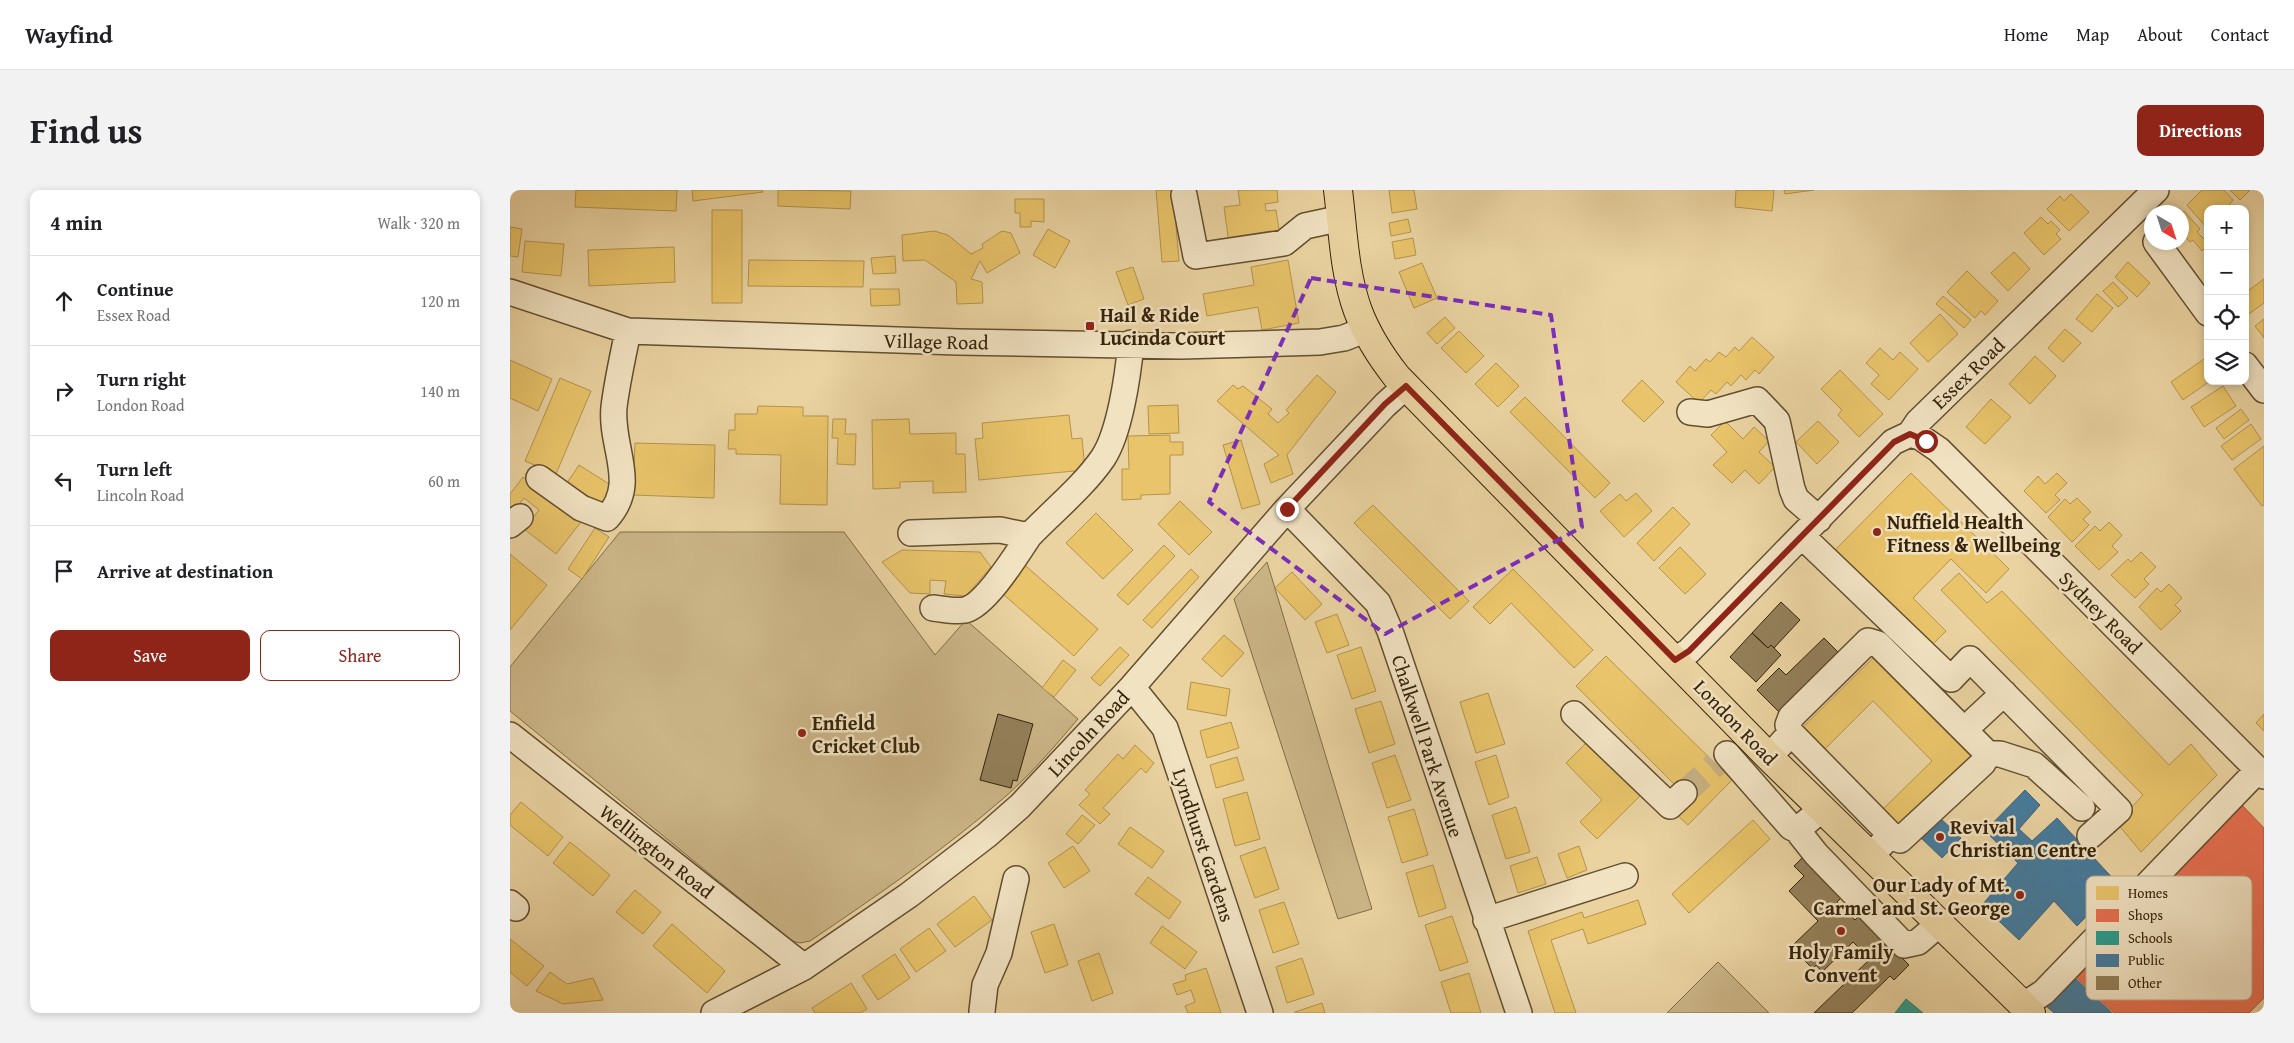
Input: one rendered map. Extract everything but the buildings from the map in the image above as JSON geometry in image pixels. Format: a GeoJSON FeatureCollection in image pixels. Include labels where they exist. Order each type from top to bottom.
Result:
{"type":"FeatureCollection","features":[{"type":"Feature","properties":{"kind":"main road","name":"London Road"},"geometry":{"type":"LineString","coordinates":[[1338,190],[1346,259],[1358,312],[1384,359],[1406,386],[1769,757],[1939,924],[2034,1006]]}},
{"type":"Feature","properties":{"kind":"street","name":"Essex Road"},"geometry":{"type":"LineString","coordinates":[[1675,660],[1689,651],[1894,442],[1910,434],[1918,422],[2156,190]]}},
{"type":"Feature","properties":{"kind":"street"},"geometry":{"type":"LineString","coordinates":[[1184,195],[1196,256],[1284,243],[1305,226],[1342,218]]}},
{"type":"Feature","properties":{"kind":"street"},"geometry":{"type":"LineString","coordinates":[[2133,212],[2144,226]]}},
{"type":"Feature","properties":{"kind":"street"},"geometry":{"type":"LineString","coordinates":[[2162,250],[2204,308]]}},
{"type":"Feature","properties":{"kind":"street","name":"Village Road"},"geometry":{"type":"LineString","coordinates":[[510,292],[628,331],[958,342],[1131,343],[1180,346],[1320,342],[1344,338],[1367,329]]}},
{"type":"Feature","properties":{"kind":"street"},"geometry":{"type":"LineString","coordinates":[[540,478],[582,508],[608,518],[617,507],[624,485],[615,439],[614,408],[628,331]]}},
{"type":"Feature","properties":{"kind":"street"},"geometry":{"type":"LineString","coordinates":[[933,608],[964,610],[980,601],[1013,561],[1029,536],[1104,457],[1120,410],[1129,368],[1131,343]]}},
{"type":"Feature","properties":{"kind":"street"},"geometry":{"type":"LineString","coordinates":[[2249,370],[2264,390]]}},
{"type":"Feature","properties":{"kind":"street","name":"Lincoln Road"},"geometry":{"type":"LineString","coordinates":[[714,1013],[804,967],[909,895],[987,835],[1020,806],[1132,687],[1287,509],[1385,404],[1406,386]]}},
{"type":"Feature","properties":{"kind":"street"},"geometry":{"type":"LineString","coordinates":[[1690,412],[1708,414],[1757,400],[1777,421],[1792,489],[1805,533],[1854,605]]}},
{"type":"Feature","properties":{"kind":"street","name":"Sydney Road"},"geometry":{"type":"LineString","coordinates":[[1910,434],[1920,437],[1939,450],[2261,773]]}},
{"type":"Feature","properties":{"kind":"street","name":"Chalkwell Park Avenue"},"geometry":{"type":"LineString","coordinates":[[1287,509],[1378,603],[1390,631],[1486,920],[1519,1013]]}},
{"type":"Feature","properties":{"kind":"street"},"geometry":{"type":"LineString","coordinates":[[911,533],[1000,530],[1029,536]]}},
{"type":"Feature","properties":{"kind":"street"},"geometry":{"type":"LineString","coordinates":[[1805,533],[1950,679],[1970,659],[2119,810],[2090,836]]}},
{"type":"Feature","properties":{"kind":"street"},"geometry":{"type":"LineString","coordinates":[[1988,754],[1982,763],[1900,840],[1891,835],[1791,733],[1788,725],[1792,717],[1868,641],[1878,644],[1988,754],[2000,754],[2034,765],[2082,808]]}},
{"type":"Feature","properties":{"kind":"street","name":"Lyndhurst Gardens"},"geometry":{"type":"LineString","coordinates":[[1132,687],[1166,728],[1260,1013]]}},
{"type":"Feature","properties":{"kind":"street"},"geometry":{"type":"LineString","coordinates":[[1975,720],[2004,693]]}},
{"type":"Feature","properties":{"kind":"street"},"geometry":{"type":"LineString","coordinates":[[1574,714],[1670,806],[1684,793]]}},
{"type":"Feature","properties":{"kind":"street"},"geometry":{"type":"LineString","coordinates":[[1769,757],[1791,733]]}},
{"type":"Feature","properties":{"kind":"street","name":"Wellington Road"},"geometry":{"type":"LineString","coordinates":[[510,735],[804,967]]}},
{"type":"Feature","properties":{"kind":"street"},"geometry":{"type":"LineString","coordinates":[[1748,735],[1722,759],[1796,830],[1816,854],[1904,945],[1918,942],[1939,924]]}},
{"type":"Feature","properties":{"kind":"street"},"geometry":{"type":"LineString","coordinates":[[2161,876],[2261,773]]}},
{"type":"Feature","properties":{"kind":"street"},"geometry":{"type":"LineString","coordinates":[[1796,830],[1822,809]]}},
{"type":"Feature","properties":{"kind":"street"},"geometry":{"type":"LineString","coordinates":[[1870,856],[1891,835]]}},
{"type":"Feature","properties":{"kind":"street"},"geometry":{"type":"LineString","coordinates":[[1486,920],[1626,876]]}},
{"type":"Feature","properties":{"kind":"street"},"geometry":{"type":"LineString","coordinates":[[988,1012],[985,985],[999,953],[1016,879]]}},
{"type":"Feature","properties":{"kind":"street"},"geometry":{"type":"LineString","coordinates":[[2034,1006],[2086,953]]}},
{"type":"Feature","properties":{"kind":"highlighted area"},"geometry":{"type":"Polygon","coordinates":[[[1311,278],[1551,315],[1582,527],[1385,634],[1209,502],[1311,278]]]}},
{"type":"Feature","properties":{"kind":"shaded area","name":"Enfield Cricket Club"},"geometry":{"type":"Polygon","coordinates":[[[620,532],[844,532],[935,655],[966,620],[1078,719],[1016,787],[959,835],[886,889],[810,941],[800,943],[792,941],[510,711],[510,667],[620,532]]]}},
{"type":"Feature","properties":{"kind":"shaded area"},"geometry":{"type":"Polygon","coordinates":[[[1267,562],[1372,909],[1338,919],[1234,599],[1267,562]]]}},
{"type":"Feature","properties":{"kind":"shaded area"},"geometry":{"type":"Polygon","coordinates":[[[1718,962],[1769,1013],[1667,1013],[1718,962]]]}},
{"type":"Feature","properties":{"kind":"tunnel"},"geometry":{"type":"LineString","coordinates":[[1684,793],[1716,764]]}},
{"type":"Feature","properties":{"kind":"place","name":"Hail & Ride Lucinda Court"},"geometry":{"type":"Point","coordinates":[1090,326]}},
{"type":"Feature","properties":{"kind":"place","name":"Nuffield Health Fitness & Wellbeing"},"geometry":{"type":"Point","coordinates":[1877,532]}},
{"type":"Feature","properties":{"kind":"place","name":"Enfield Cricket Club"},"geometry":{"type":"Point","coordinates":[802,733]}},
{"type":"Feature","properties":{"kind":"place","name":"Revival Christian Centre"},"geometry":{"type":"Point","coordinates":[1940,837]}},
{"type":"Feature","properties":{"kind":"place","name":"Our Lady of Mt. Carmel and St. George"},"geometry":{"type":"Point","coordinates":[2020,895]}},
{"type":"Feature","properties":{"kind":"place","name":"Holy Family Convent"},"geometry":{"type":"Point","coordinates":[1841,931]}},
{"type":"Feature","properties":{"kind":"route"},"geometry":{"type":"LineString","coordinates":[[1287,509],[1385,404],[1406,386],[1415,398],[1494,475],[1675,660],[1689,651],[1897,439],[1910,434],[1926,441]]}}]}
